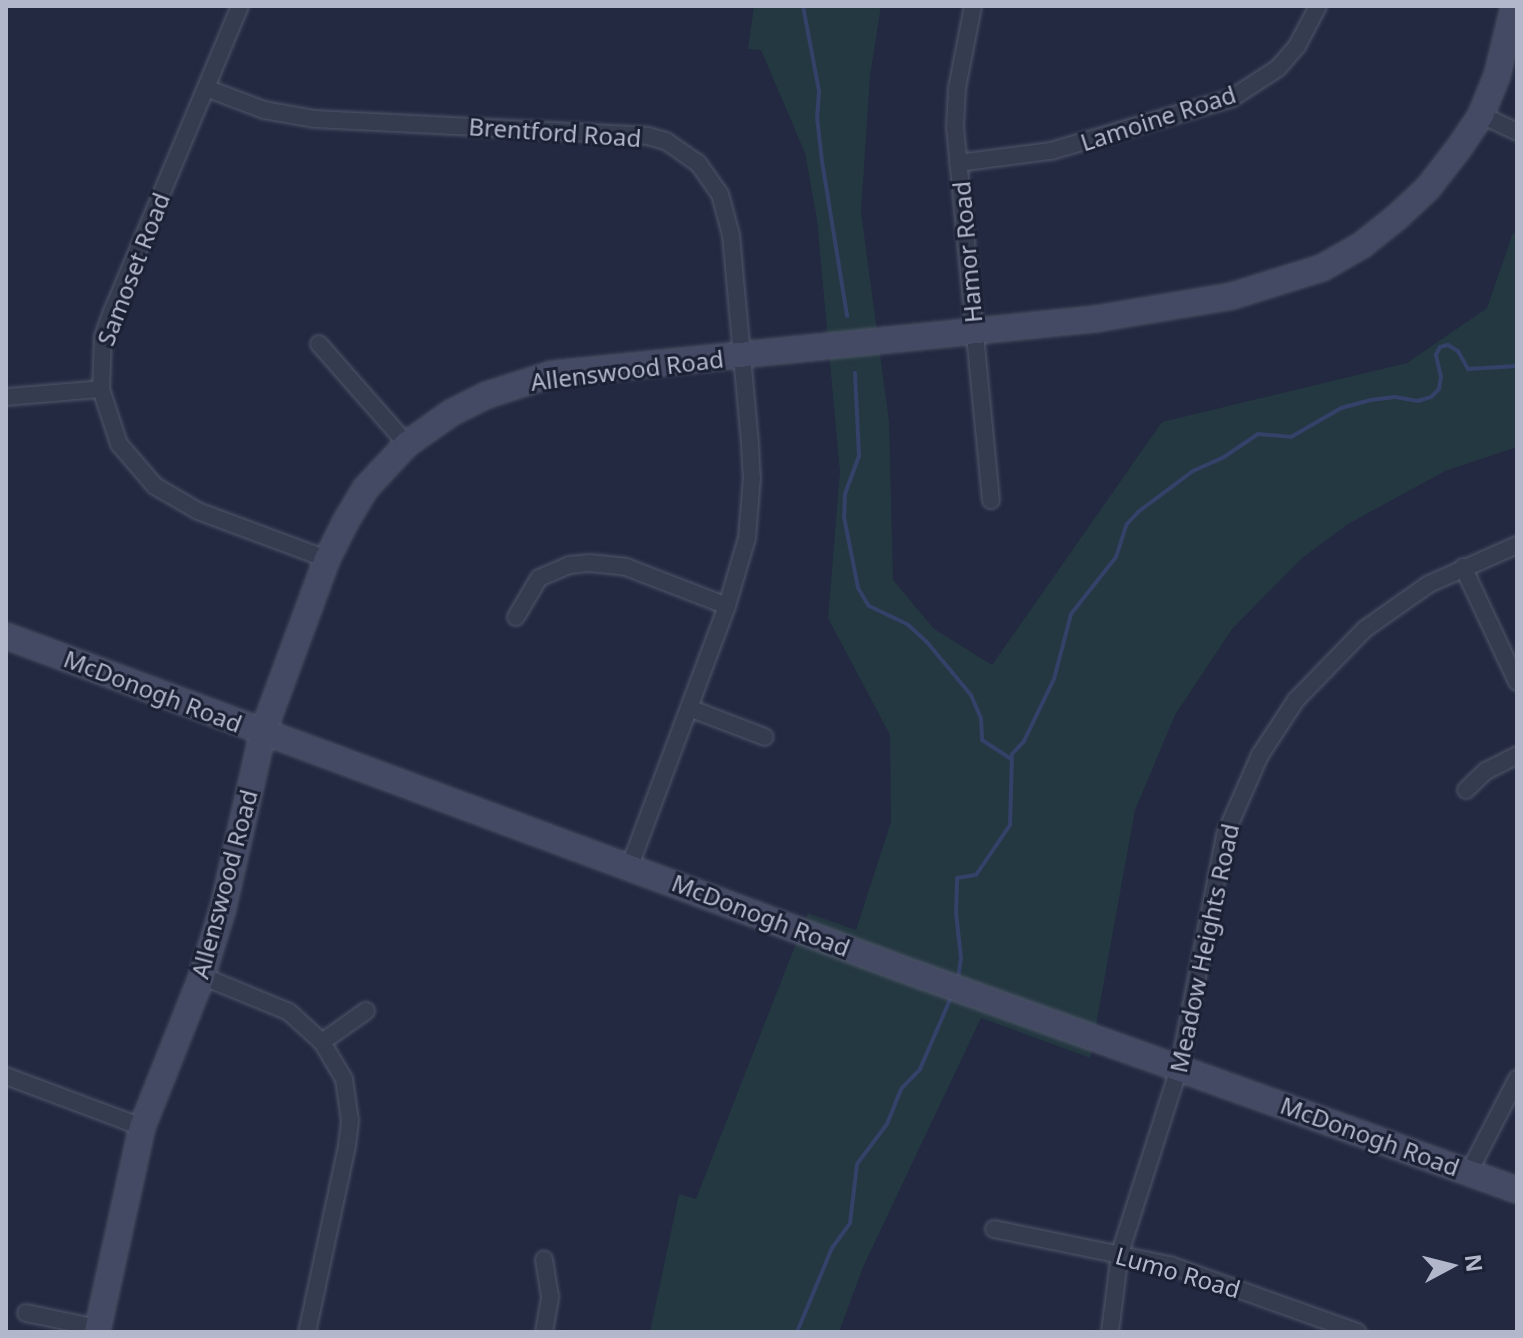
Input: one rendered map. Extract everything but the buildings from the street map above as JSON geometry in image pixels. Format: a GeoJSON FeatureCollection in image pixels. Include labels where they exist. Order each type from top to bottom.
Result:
{"type":"FeatureCollection","features":[{"type":"Feature","properties":{"kind":"street","name":"Samoset Road"},"geometry":{"type":"LineString","coordinates":[[240,6],[113,309],[103,337],[101,389],[119,444],[155,486],[198,511],[327,559]]}},
{"type":"Feature","properties":{"kind":"street","name":"Hamor Road"},"geometry":{"type":"LineString","coordinates":[[973,6],[955,107],[991,500]]}},
{"type":"Feature","properties":{"kind":"street","name":"Lamoine Road"},"geometry":{"type":"LineString","coordinates":[[958,163],[1051,151],[1232,98],[1278,68],[1297,46],[1318,6]]}},
{"type":"Feature","properties":{"kind":"street","name":"Allenswood Road"},"geometry":{"type":"LineString","coordinates":[[97,1330],[142,1127],[202,976],[223,908],[263,732],[327,559],[365,489],[407,444],[451,413],[519,383],[552,374],[1095,319],[1232,296],[1322,268],[1362,245],[1428,188],[1481,115],[1497,76],[1514,6]]}},
{"type":"Feature","properties":{"kind":"street","name":"Brentford Road"},"geometry":{"type":"LineString","coordinates":[[206,88],[264,110],[315,119],[629,133],[666,141],[698,163],[720,194],[726,211],[743,355],[752,477],[751,507],[740,569],[630,865]]}},
{"type":"Feature","properties":{"kind":"street"},"geometry":{"type":"LineString","coordinates":[[1481,115],[1517,132]]}},
{"type":"Feature","properties":{"kind":"street"},"geometry":{"type":"LineString","coordinates":[[319,344],[407,444]]}},
{"type":"Feature","properties":{"kind":"street"},"geometry":{"type":"LineString","coordinates":[[6,397],[101,389]]}},
{"type":"Feature","properties":{"kind":"street","name":"Meadow Heights Road"},"geometry":{"type":"LineString","coordinates":[[1110,1332],[1120,1253],[1179,1068],[1225,835],[1260,755],[1296,700],[1365,629],[1398,604],[1463,567],[1517,545]]}},
{"type":"Feature","properties":{"kind":"street"},"geometry":{"type":"LineString","coordinates":[[516,617],[527,592],[539,578],[570,565],[590,563],[626,567],[727,606]]}},
{"type":"Feature","properties":{"kind":"street"},"geometry":{"type":"LineString","coordinates":[[1463,567],[1517,682]]}},
{"type":"Feature","properties":{"kind":"street","name":"McDonogh Road"},"geometry":{"type":"LineString","coordinates":[[6,636],[630,865],[905,970],[1517,1190]]}},
{"type":"Feature","properties":{"kind":"street"},"geometry":{"type":"LineString","coordinates":[[689,708],[765,737]]}},
{"type":"Feature","properties":{"kind":"street"},"geometry":{"type":"LineString","coordinates":[[1466,790],[1486,771],[1517,755]]}},
{"type":"Feature","properties":{"kind":"street"},"geometry":{"type":"LineString","coordinates":[[202,976],[289,1012],[322,1042],[344,1079],[350,1121],[307,1332]]}},
{"type":"Feature","properties":{"kind":"street"},"geometry":{"type":"LineString","coordinates":[[322,1042],[366,1011]]}},
{"type":"Feature","properties":{"kind":"street"},"geometry":{"type":"LineString","coordinates":[[6,1076],[142,1127]]}},
{"type":"Feature","properties":{"kind":"street"},"geometry":{"type":"LineString","coordinates":[[1469,1172],[1517,1079]]}},
{"type":"Feature","properties":{"kind":"street","name":"Lumo Road"},"geometry":{"type":"LineString","coordinates":[[994,1229],[1120,1253],[1197,1273],[1357,1332]]}},
{"type":"Feature","properties":{"kind":"street"},"geometry":{"type":"LineString","coordinates":[[544,1259],[550,1297],[544,1332]]}},
{"type":"Feature","properties":{"kind":"street"},"geometry":{"type":"LineString","coordinates":[[26,1313],[97,1330]]}},
{"type":"Feature","properties":{"kind":"shaded area"},"geometry":{"type":"Polygon","coordinates":[[[754,6],[881,6],[870,76],[861,212],[889,421],[893,580],[934,629],[992,665],[1162,422],[1407,363],[1487,308],[1513,233],[1517,234],[1517,447],[1445,471],[1348,524],[1302,558],[1232,629],[1175,715],[1135,810],[1090,1058],[981,1018],[863,1267],[839,1332],[650,1332],[679,1194],[696,1199],[808,913],[856,930],[891,822],[890,735],[828,618],[840,472],[817,219],[805,153],[761,50],[748,49],[754,6]]]}},
{"type":"Feature","properties":{"kind":"waterway"},"geometry":{"type":"LineString","coordinates":[[803,6],[819,91],[817,117],[822,161],[847,316]]}},
{"type":"Feature","properties":{"kind":"waterway"},"geometry":{"type":"LineString","coordinates":[[958,979],[961,958],[956,913],[957,878],[976,875],[1010,825],[1012,754],[1024,741],[1054,679],[1071,614],[1116,557],[1127,524],[1138,512],[1193,471],[1224,457],[1258,434],[1291,437],[1341,408],[1395,397],[1418,401],[1431,397],[1439,389],[1441,377],[1436,355],[1440,347],[1448,345],[1458,351],[1468,369],[1517,366]]}},
{"type":"Feature","properties":{"kind":"waterway"},"geometry":{"type":"LineString","coordinates":[[855,373],[859,456],[845,494],[844,517],[858,588],[869,606],[907,624],[926,641],[971,695],[981,718],[982,740],[1010,758]]}},
{"type":"Feature","properties":{"kind":"waterway"},"geometry":{"type":"LineString","coordinates":[[797,1332],[832,1248],[850,1223],[857,1164],[887,1124],[901,1089],[920,1069],[952,995]]}}]}
